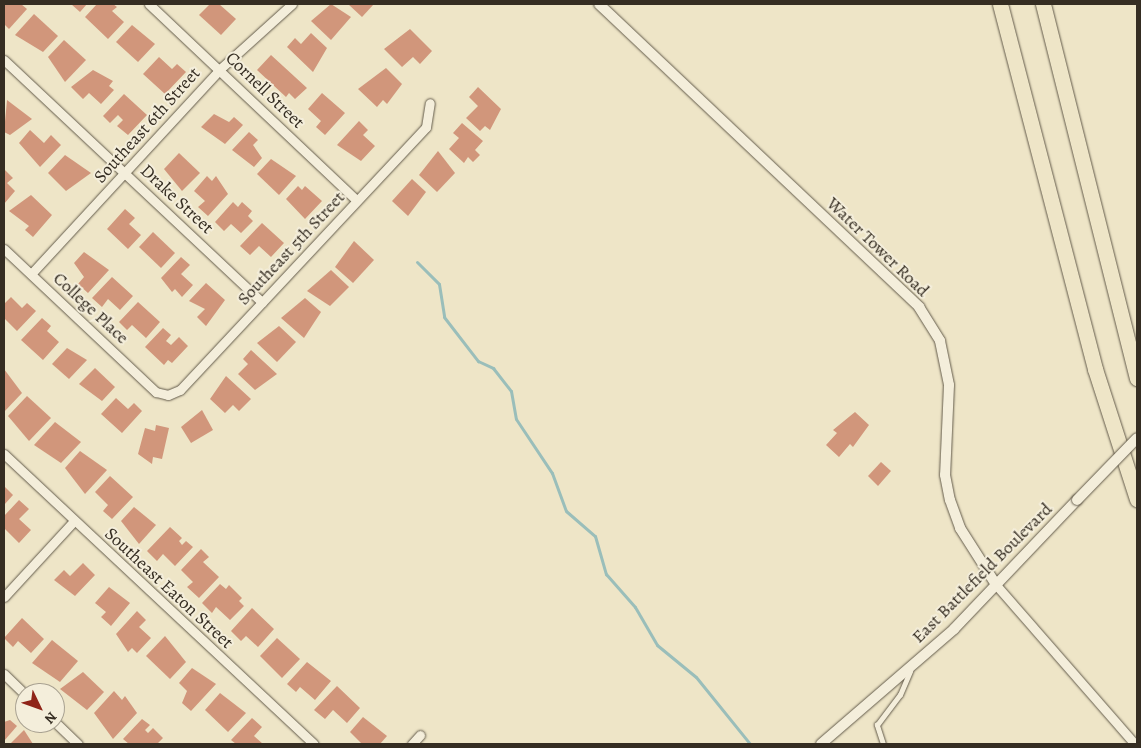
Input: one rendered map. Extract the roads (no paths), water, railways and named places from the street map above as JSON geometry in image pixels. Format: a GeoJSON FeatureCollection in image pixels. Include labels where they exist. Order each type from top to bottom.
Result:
{"type":"FeatureCollection","features":[{"type":"Feature","properties":{"kind":"highway"},"geometry":{"type":"LineString","coordinates":[[1000,4],[1095,369],[1137,498]]}},
{"type":"Feature","properties":{"kind":"highway"},"geometry":{"type":"LineString","coordinates":[[1043,4],[1137,378]]}},
{"type":"Feature","properties":{"kind":"street","name":"Cornell Street"},"geometry":{"type":"LineString","coordinates":[[149,4],[357,200]]}},
{"type":"Feature","properties":{"kind":"street","name":"Southeast 6th Street"},"geometry":{"type":"LineString","coordinates":[[31,274],[220,69],[292,4]]}},
{"type":"Feature","properties":{"kind":"street","name":"Water Tower Road"},"geometry":{"type":"LineString","coordinates":[[599,4],[919,307],[940,341],[948,385],[945,475],[950,500],[960,528],[997,586]]}},
{"type":"Feature","properties":{"kind":"street","name":"Drake Street"},"geometry":{"type":"LineString","coordinates":[[4,60],[262,302]]}},
{"type":"Feature","properties":{"kind":"street","name":"Southeast 5th Street"},"geometry":{"type":"LineString","coordinates":[[156,392],[168,395],[180,390],[426,127],[430,103]]}},
{"type":"Feature","properties":{"kind":"street","name":"College Place"},"geometry":{"type":"LineString","coordinates":[[4,249],[156,392]]}},
{"type":"Feature","properties":{"kind":"street","name":"East Battlefield Boulevard"},"geometry":{"type":"LineString","coordinates":[[821,744],[910,667],[997,586],[1137,438]]}},
{"type":"Feature","properties":{"kind":"street","name":"Southeast Eaton Street"},"geometry":{"type":"LineString","coordinates":[[4,454],[314,744]]}},
{"type":"Feature","properties":{"kind":"street"},"geometry":{"type":"LineString","coordinates":[[4,597],[74,521]]}},
{"type":"Feature","properties":{"kind":"street"},"geometry":{"type":"LineString","coordinates":[[997,586],[1135,744]]}},
{"type":"Feature","properties":{"kind":"street"},"geometry":{"type":"LineString","coordinates":[[4,674],[15,684]]}},
{"type":"Feature","properties":{"kind":"street"},"geometry":{"type":"LineString","coordinates":[[65,732],[78,744]]}},
{"type":"Feature","properties":{"kind":"street"},"geometry":{"type":"LineString","coordinates":[[412,744],[420,735]]}},
{"type":"Feature","properties":{"kind":"lane"},"geometry":{"type":"LineString","coordinates":[[883,744],[876,726],[900,695],[910,667]]}},
{"type":"Feature","properties":{"kind":"waterway"},"geometry":{"type":"LineString","coordinates":[[417,262],[439,284],[444,317],[478,361],[493,368],[511,391],[516,419],[552,473],[566,511],[595,536],[606,574],[635,607],[657,645],[696,677],[750,744]]}}]}
